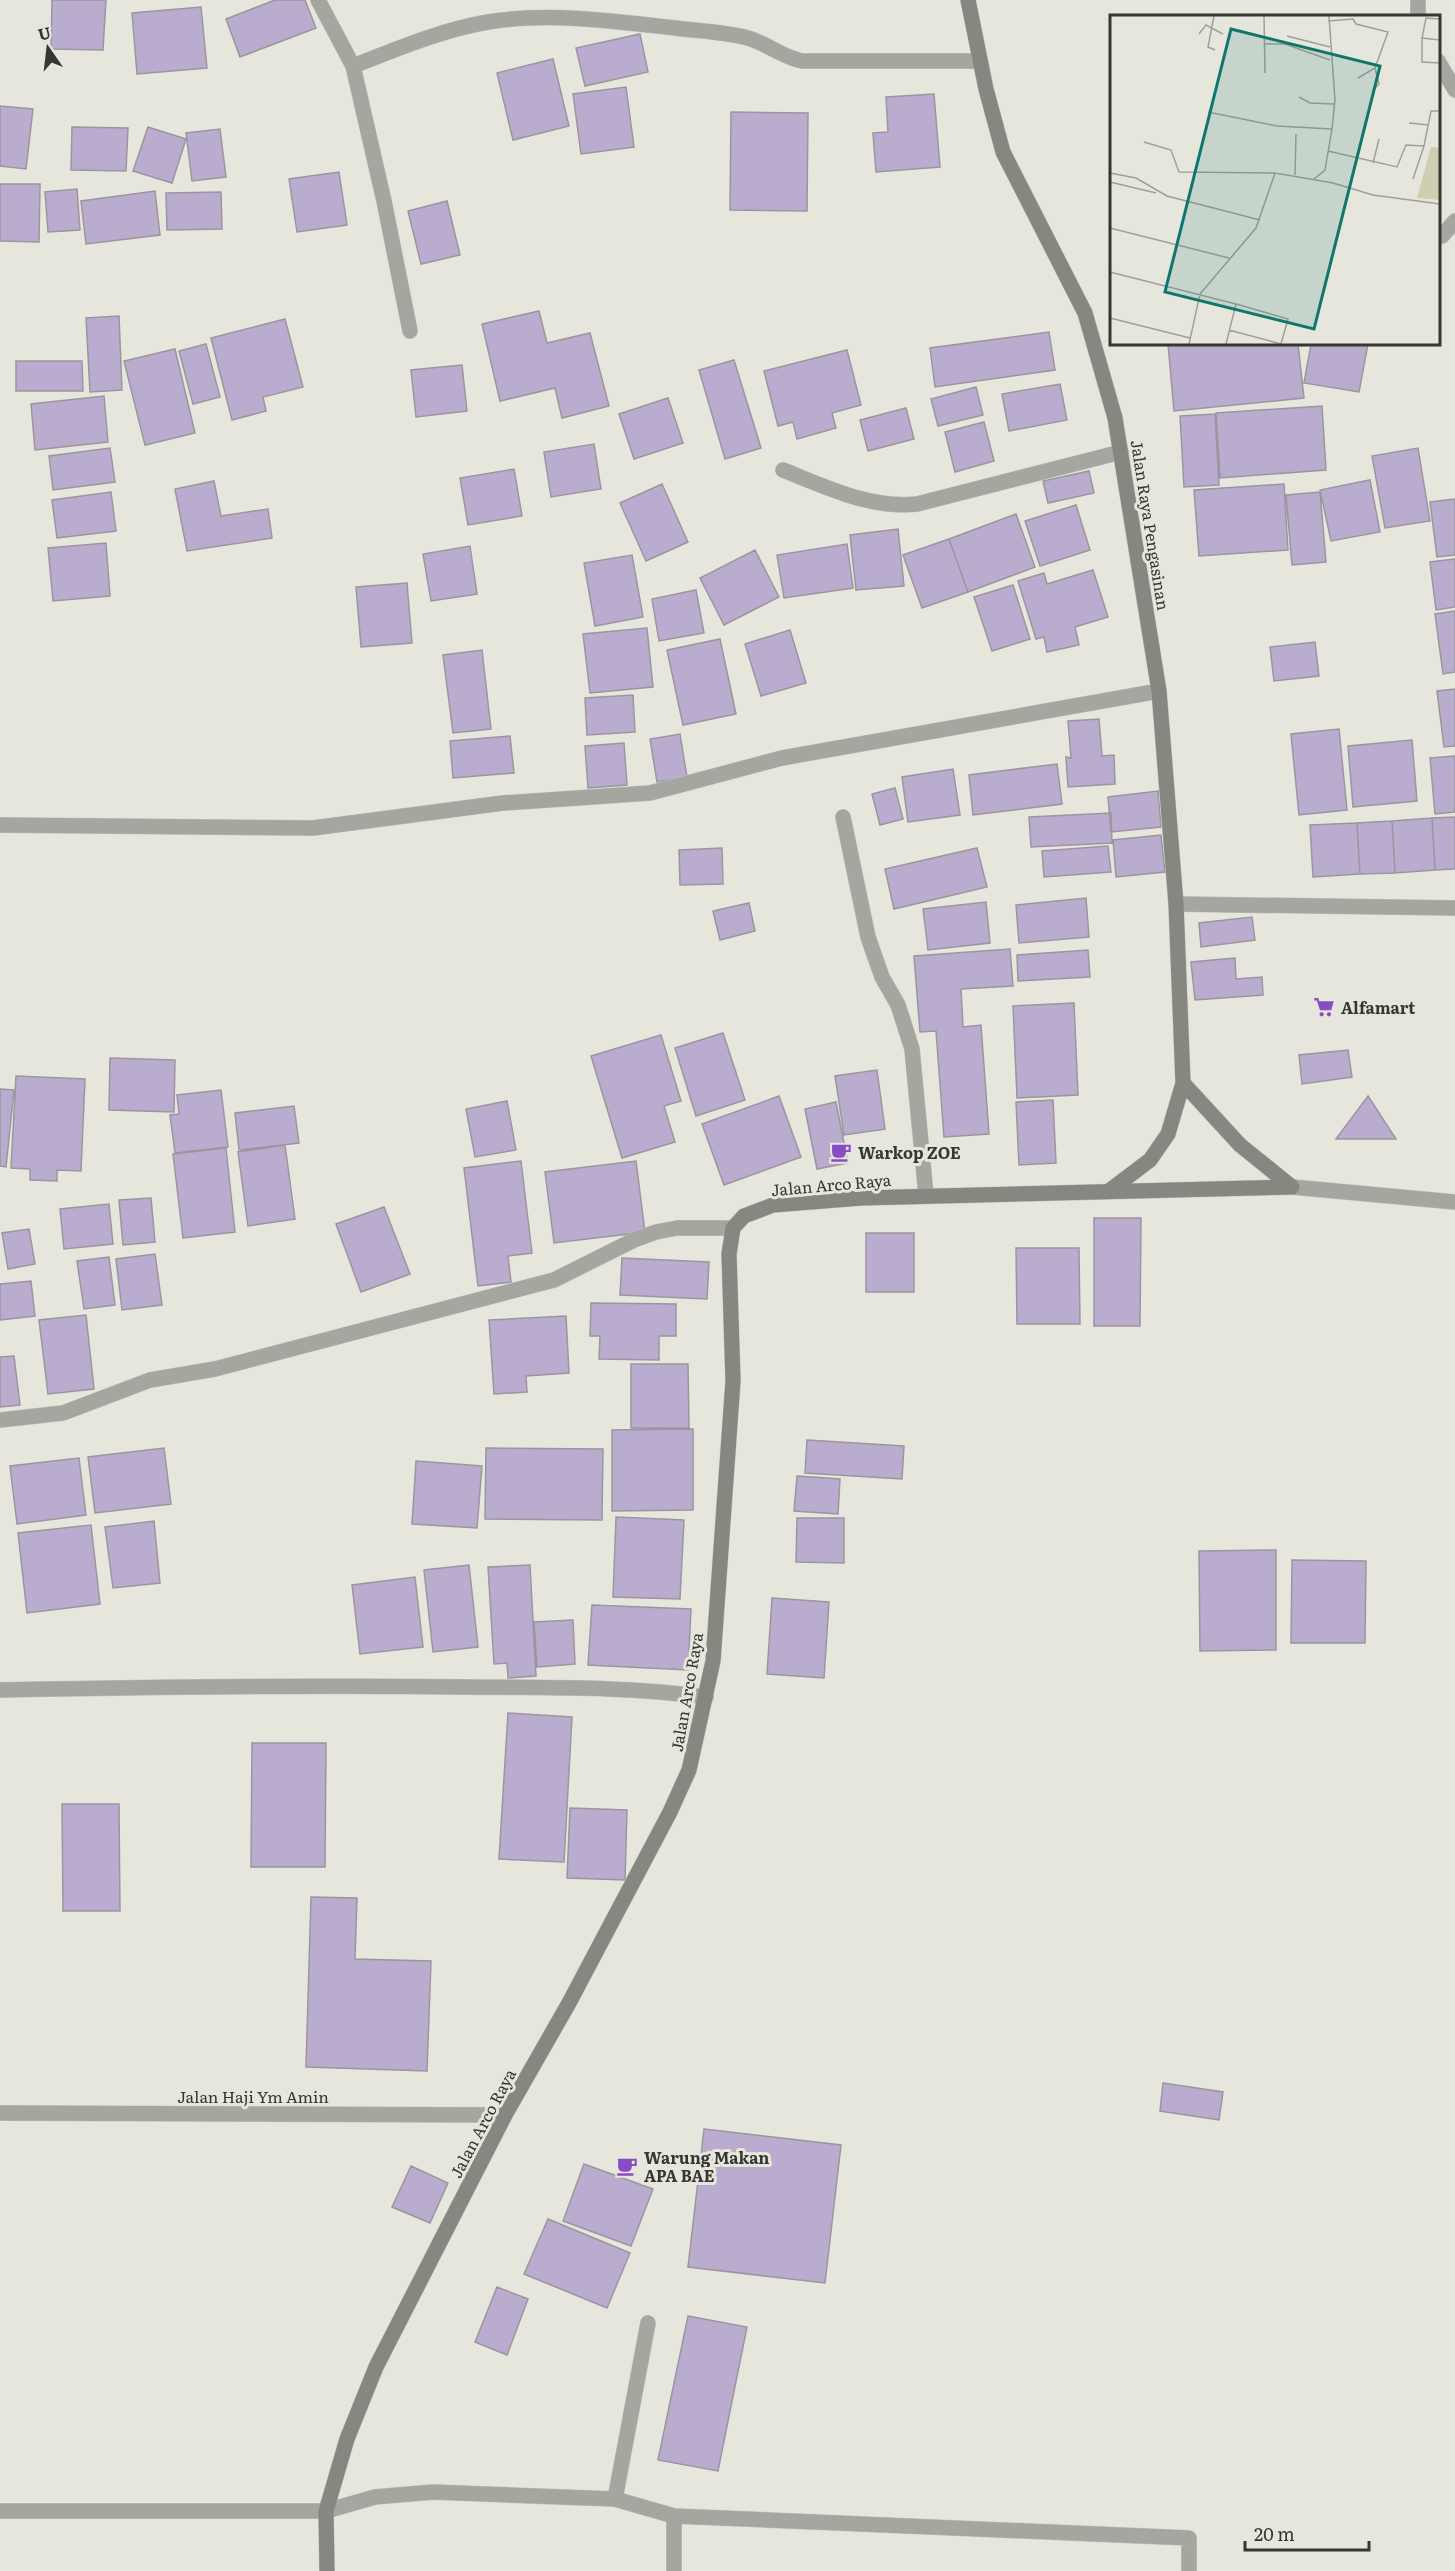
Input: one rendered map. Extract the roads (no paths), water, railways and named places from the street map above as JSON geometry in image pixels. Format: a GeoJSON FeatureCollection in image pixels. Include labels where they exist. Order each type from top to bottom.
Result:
{"type":"FeatureCollection","features":[{"type":"Feature","properties":{"kind":"main road","name":"Jalan Raya Pengasinan"},"geometry":{"type":"LineString","coordinates":[[968,0],[1002,152],[1084,313],[1115,418],[1159,691],[1176,904],[1183,1083],[1168,1134],[1150,1160],[1109,1191]]}},
{"type":"Feature","properties":{"kind":"main road"},"geometry":{"type":"LineString","coordinates":[[1183,1083],[1240,1146],[1292,1187]]}},
{"type":"Feature","properties":{"kind":"main road","name":"Jalan Arco Raya"},"geometry":{"type":"LineString","coordinates":[[327,2571],[326,2511],[347,2439],[376,2367],[505,2115],[569,2003],[670,1812],[689,1770],[706,1697],[714,1649],[733,1392],[729,1254],[733,1228],[744,1216],[773,1205],[926,1195],[1292,1187]]}},
{"type":"Feature","properties":{"kind":"street"},"geometry":{"type":"LineString","coordinates":[[318,0],[353,66],[384,201],[410,331]]}},
{"type":"Feature","properties":{"kind":"street"},"geometry":{"type":"LineString","coordinates":[[353,66],[403,46],[458,29],[489,22],[536,19],[615,21],[730,35],[750,39],[782,56],[802,61],[980,61]]}},
{"type":"Feature","properties":{"kind":"street"},"geometry":{"type":"LineString","coordinates":[[1440,64],[1455,90]]}},
{"type":"Feature","properties":{"kind":"street"},"geometry":{"type":"LineString","coordinates":[[1442,237],[1455,221]]}},
{"type":"Feature","properties":{"kind":"street"},"geometry":{"type":"LineString","coordinates":[[783,470],[854,498],[898,506],[917,504],[1121,453]]}},
{"type":"Feature","properties":{"kind":"street"},"geometry":{"type":"LineString","coordinates":[[0,825],[313,828],[503,803],[650,793],[782,758],[1159,691]]}},
{"type":"Feature","properties":{"kind":"street"},"geometry":{"type":"LineString","coordinates":[[843,817],[868,937],[882,977],[898,1005],[912,1049],[926,1195]]}},
{"type":"Feature","properties":{"kind":"street"},"geometry":{"type":"LineString","coordinates":[[1176,904],[1455,908]]}},
{"type":"Feature","properties":{"kind":"street"},"geometry":{"type":"LineString","coordinates":[[1292,1187],[1455,1202]]}},
{"type":"Feature","properties":{"kind":"street"},"geometry":{"type":"LineString","coordinates":[[0,1420],[63,1413],[150,1380],[215,1369],[554,1280],[634,1240],[656,1232],[676,1228],[733,1228]]}},
{"type":"Feature","properties":{"kind":"street"},"geometry":{"type":"LineString","coordinates":[[0,1690],[191,1686],[438,1686],[654,1690],[706,1697]]}},
{"type":"Feature","properties":{"kind":"street","name":"Jalan Haji Ym Amin"},"geometry":{"type":"LineString","coordinates":[[0,2113],[505,2115]]}},
{"type":"Feature","properties":{"kind":"street"},"geometry":{"type":"LineString","coordinates":[[615,2499],[648,2323]]}},
{"type":"Feature","properties":{"kind":"street"},"geometry":{"type":"LineString","coordinates":[[0,2511],[326,2511],[375,2497],[434,2492],[615,2499],[674,2516],[1189,2538],[1189,2571]]}},
{"type":"Feature","properties":{"kind":"street"},"geometry":{"type":"LineString","coordinates":[[674,2516],[674,2571]]}},
{"type":"Feature","properties":{"kind":"place","name":"Alfamart"},"geometry":{"type":"Point","coordinates":[1324,1007]}},
{"type":"Feature","properties":{"kind":"place","name":"Warkop ZOE"},"geometry":{"type":"Point","coordinates":[841,1152]}},
{"type":"Feature","properties":{"kind":"place","name":"Warung Makan APA BAE"},"geometry":{"type":"Point","coordinates":[627,2166]}}]}
